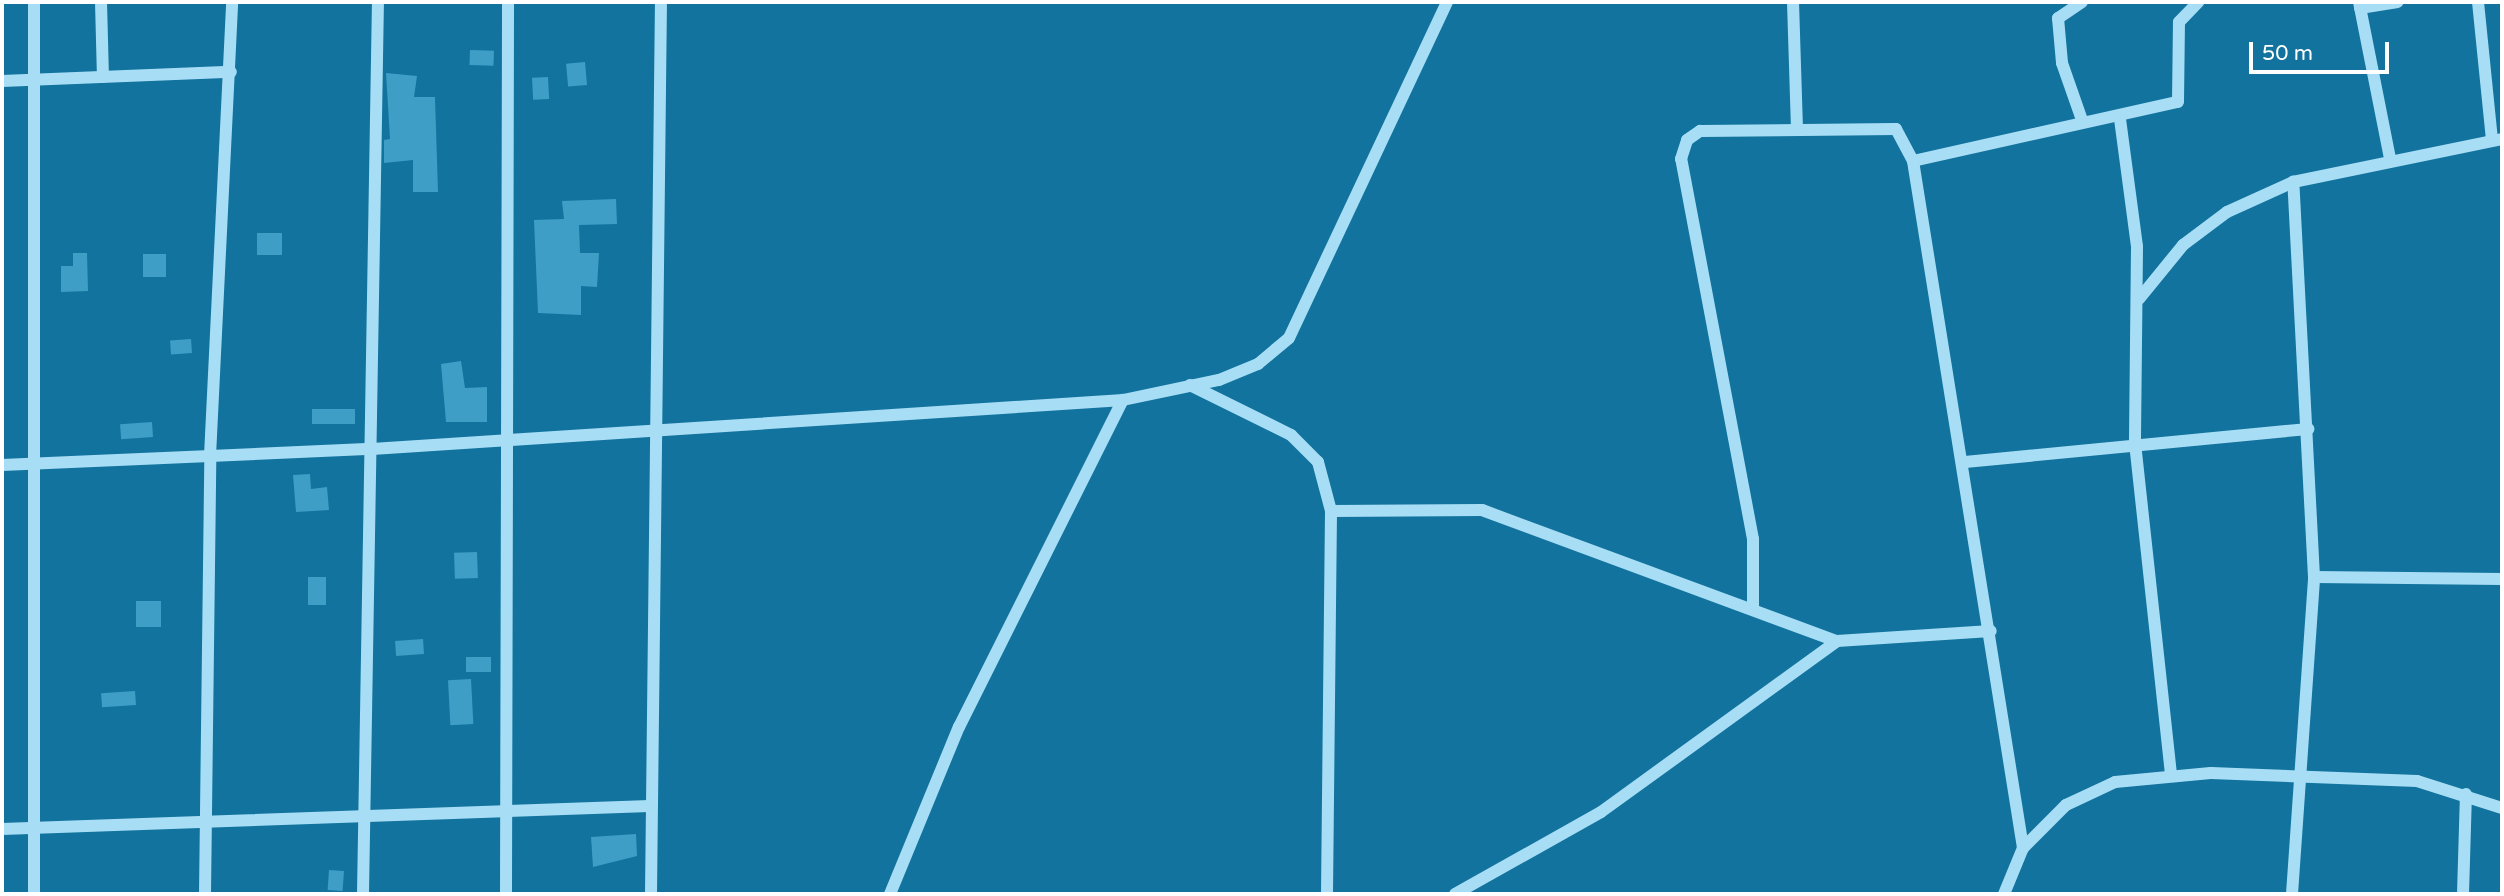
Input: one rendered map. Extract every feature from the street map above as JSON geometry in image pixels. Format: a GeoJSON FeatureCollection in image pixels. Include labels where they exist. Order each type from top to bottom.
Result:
{"type":"FeatureCollection","features":[{"type":"Feature","properties":{"kind":"street"},"geometry":{"type":"LineString","coordinates":[[34,2],[36,80],[31,828],[34,894]]}},
{"type":"Feature","properties":{"kind":"street"},"geometry":{"type":"LineString","coordinates":[[101,2],[103,77]]}},
{"type":"Feature","properties":{"kind":"street"},"geometry":{"type":"LineString","coordinates":[[205,894],[210,456],[231,72],[232,2]]}},
{"type":"Feature","properties":{"kind":"street"},"geometry":{"type":"LineString","coordinates":[[363,894],[378,2]]}},
{"type":"Feature","properties":{"kind":"street"},"geometry":{"type":"LineString","coordinates":[[506,894],[512,438],[508,2]]}},
{"type":"Feature","properties":{"kind":"street"},"geometry":{"type":"LineString","coordinates":[[651,894],[661,2]]}},
{"type":"Feature","properties":{"kind":"street"},"geometry":{"type":"LineString","coordinates":[[2,465],[372,449],[1123,400],[1189,385],[1258,364],[1289,338],[1447,2]]}},
{"type":"Feature","properties":{"kind":"street"},"geometry":{"type":"LineString","coordinates":[[1793,2],[1797,130]]}},
{"type":"Feature","properties":{"kind":"street"},"geometry":{"type":"LineString","coordinates":[[2082,2],[2060,14],[2058,37],[2082,120]]}},
{"type":"Feature","properties":{"kind":"street"},"geometry":{"type":"LineString","coordinates":[[1913,161],[1996,147],[2082,120],[2120,119],[2178,102],[2179,22],[2198,2]]}},
{"type":"Feature","properties":{"kind":"street"},"geometry":{"type":"LineString","coordinates":[[2390,159],[2360,5],[2398,2]]}},
{"type":"Feature","properties":{"kind":"street"},"geometry":{"type":"LineString","coordinates":[[2139,299],[2183,245],[2227,212],[2293,182],[2390,159],[2497,140],[2478,2]]}},
{"type":"Feature","properties":{"kind":"street"},"geometry":{"type":"LineString","coordinates":[[2,81],[231,72]]}},
{"type":"Feature","properties":{"kind":"street"},"geometry":{"type":"LineString","coordinates":[[2120,119],[2139,299],[2135,443],[2171,774]]}},
{"type":"Feature","properties":{"kind":"street"},"geometry":{"type":"LineString","coordinates":[[1754,609],[1753,539],[1681,159],[1687,140],[1700,131],[1896,129],[1913,161],[1965,462],[2023,848]]}},
{"type":"Feature","properties":{"kind":"street"},"geometry":{"type":"LineString","coordinates":[[2292,894],[2304,776],[2314,577],[2293,182]]}},
{"type":"Feature","properties":{"kind":"street"},"geometry":{"type":"LineString","coordinates":[[1189,385],[1292,435],[1318,463],[1331,511],[1327,894]]}},
{"type":"Feature","properties":{"kind":"street"},"geometry":{"type":"LineString","coordinates":[[890,894],[959,727],[1123,400]]}},
{"type":"Feature","properties":{"kind":"street"},"geometry":{"type":"LineString","coordinates":[[1965,462],[2135,443],[2308,429]]}},
{"type":"Feature","properties":{"kind":"street"},"geometry":{"type":"LineString","coordinates":[[1331,511],[1482,510],[1837,641],[1991,631]]}},
{"type":"Feature","properties":{"kind":"street"},"geometry":{"type":"LineString","coordinates":[[2314,577],[2502,579]]}},
{"type":"Feature","properties":{"kind":"street"},"geometry":{"type":"LineString","coordinates":[[1455,894],[1601,812],[1837,641]]}},
{"type":"Feature","properties":{"kind":"street"},"geometry":{"type":"LineString","coordinates":[[2004,894],[2023,848],[2066,805],[2115,782],[2171,774],[2417,781],[2466,794],[2502,808]]}},
{"type":"Feature","properties":{"kind":"street"},"geometry":{"type":"LineString","coordinates":[[2463,894],[2466,794]]}},
{"type":"Feature","properties":{"kind":"street"},"geometry":{"type":"LineString","coordinates":[[2,830],[650,806]]}},
{"type":"Feature","properties":{"kind":"building"},"geometry":{"type":"Polygon","coordinates":[[[470,50],[494,51],[493,66],[469,65],[470,50]]]}},
{"type":"Feature","properties":{"kind":"building"},"geometry":{"type":"Polygon","coordinates":[[[585,62],[587,85],[568,87],[566,64],[585,62]]]}},
{"type":"Feature","properties":{"kind":"building"},"geometry":{"type":"Polygon","coordinates":[[[386,73],[417,76],[414,97],[435,97],[438,192],[413,192],[413,160],[384,163],[384,140],[390,139],[386,73]]]}},
{"type":"Feature","properties":{"kind":"building"},"geometry":{"type":"Polygon","coordinates":[[[548,77],[549,99],[533,100],[532,78],[548,77]]]}},
{"type":"Feature","properties":{"kind":"building"},"geometry":{"type":"Polygon","coordinates":[[[616,199],[617,224],[579,225],[580,253],[599,253],[597,287],[581,286],[581,315],[538,313],[534,220],[564,219],[562,201],[616,199]]]}},
{"type":"Feature","properties":{"kind":"building"},"geometry":{"type":"Polygon","coordinates":[[[257,233],[282,233],[282,255],[257,255],[257,233]]]}},
{"type":"Feature","properties":{"kind":"building"},"geometry":{"type":"Polygon","coordinates":[[[73,253],[87,253],[88,291],[61,292],[61,266],[73,266],[73,253]]]}},
{"type":"Feature","properties":{"kind":"building"},"geometry":{"type":"Polygon","coordinates":[[[143,254],[166,254],[166,277],[143,277],[143,254]]]}},
{"type":"Feature","properties":{"kind":"building"},"geometry":{"type":"Polygon","coordinates":[[[191,339],[192,353],[171,354],[170,340],[191,339]]]}},
{"type":"Feature","properties":{"kind":"building"},"geometry":{"type":"Polygon","coordinates":[[[461,361],[465,388],[487,387],[487,422],[446,422],[441,364],[461,361]]]}},
{"type":"Feature","properties":{"kind":"building"},"geometry":{"type":"Polygon","coordinates":[[[312,409],[355,409],[355,424],[312,424],[312,409]]]}},
{"type":"Feature","properties":{"kind":"building"},"geometry":{"type":"Polygon","coordinates":[[[152,422],[153,437],[121,439],[120,424],[152,422]]]}},
{"type":"Feature","properties":{"kind":"building"},"geometry":{"type":"Polygon","coordinates":[[[310,474],[311,489],[327,487],[329,510],[296,512],[293,475],[310,474]]]}},
{"type":"Feature","properties":{"kind":"building"},"geometry":{"type":"Polygon","coordinates":[[[477,552],[478,578],[455,579],[454,553],[477,552]]]}},
{"type":"Feature","properties":{"kind":"building"},"geometry":{"type":"Polygon","coordinates":[[[308,577],[326,577],[326,605],[308,605],[308,577]]]}},
{"type":"Feature","properties":{"kind":"building"},"geometry":{"type":"Polygon","coordinates":[[[136,601],[161,601],[161,627],[136,627],[136,601]]]}},
{"type":"Feature","properties":{"kind":"building"},"geometry":{"type":"Polygon","coordinates":[[[423,639],[424,654],[396,656],[395,641],[423,639]]]}},
{"type":"Feature","properties":{"kind":"building"},"geometry":{"type":"Polygon","coordinates":[[[466,657],[491,657],[491,672],[466,672],[466,657]]]}},
{"type":"Feature","properties":{"kind":"building"},"geometry":{"type":"Polygon","coordinates":[[[471,679],[473,724],[450,725],[448,680],[471,679]]]}},
{"type":"Feature","properties":{"kind":"building"},"geometry":{"type":"Polygon","coordinates":[[[135,691],[136,705],[102,707],[101,693],[135,691]]]}},
{"type":"Feature","properties":{"kind":"building"},"geometry":{"type":"Polygon","coordinates":[[[636,834],[637,856],[593,867],[591,837],[636,834]]]}},
{"type":"Feature","properties":{"kind":"building"},"geometry":{"type":"Polygon","coordinates":[[[329,870],[344,871],[343,891],[328,890],[329,870]]]}}]}
